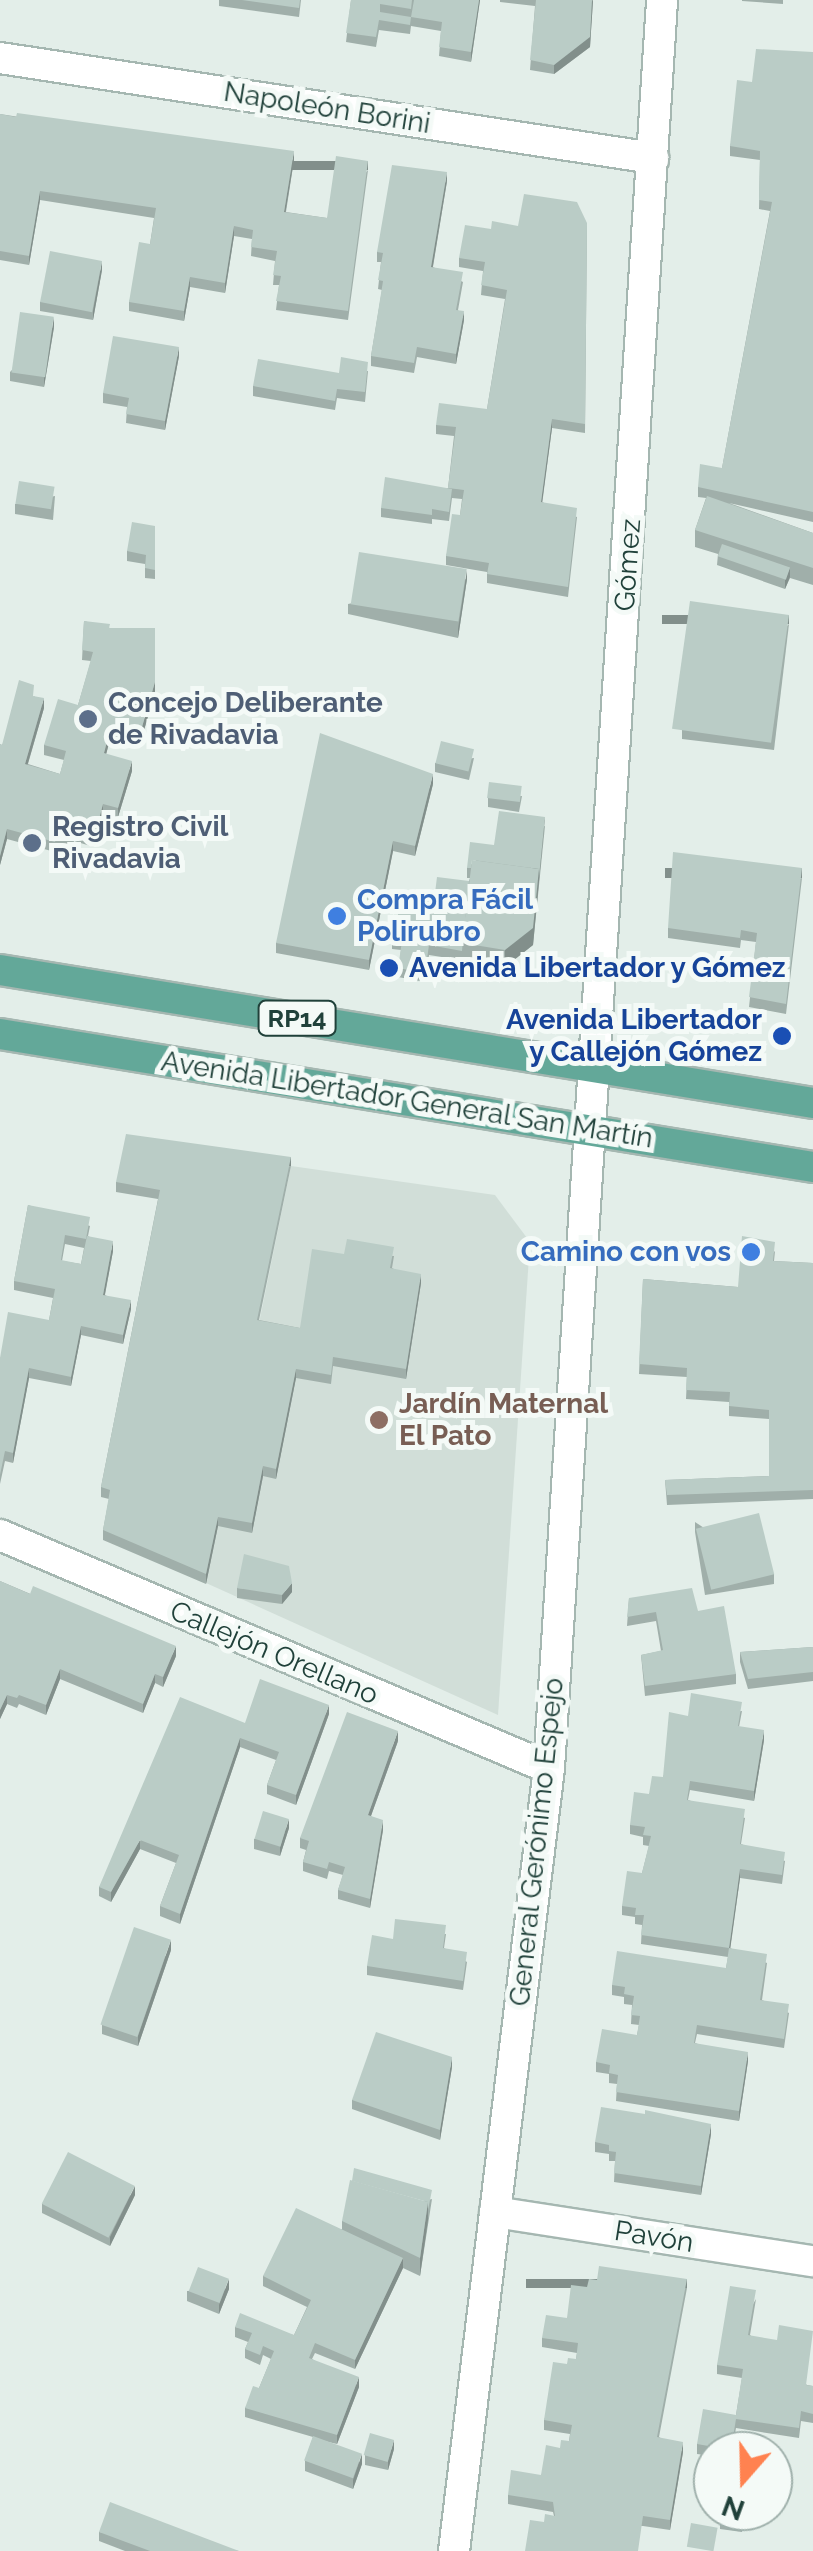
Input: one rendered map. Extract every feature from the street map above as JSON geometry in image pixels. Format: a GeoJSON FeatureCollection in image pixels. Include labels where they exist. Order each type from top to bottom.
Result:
{"type":"FeatureCollection","features":[{"type":"Feature","properties":{"kind":"main road","name":"RP14"},"geometry":{"type":"LineString","coordinates":[[0,970],[813,1103]]}},
{"type":"Feature","properties":{"kind":"main road","name":"Avenida Libertador General San Martín"},"geometry":{"type":"LineString","coordinates":[[0,1034],[813,1167]]}},
{"type":"Feature","properties":{"kind":"street","name":"Gómez"},"geometry":{"type":"LineString","coordinates":[[590,1130],[662,0]]}},
{"type":"Feature","properties":{"kind":"street","name":"Napoleón Borini"},"geometry":{"type":"LineString","coordinates":[[0,58],[653,158]]}},
{"type":"Feature","properties":{"kind":"street","name":"General Gerónimo Espejo"},"geometry":{"type":"LineString","coordinates":[[454,2551],[549,1768],[590,1130]]}},
{"type":"Feature","properties":{"kind":"street","name":"Callejón Orellano"},"geometry":{"type":"LineString","coordinates":[[0,1535],[549,1768]]}},
{"type":"Feature","properties":{"kind":"street","name":"Pavón"},"geometry":{"type":"LineString","coordinates":[[495,2212],[813,2261]]}},
{"type":"Feature","properties":{"kind":"shaded area","name":"Jardín Maternal El Pato"},"geometry":{"type":"Polygon","coordinates":[[[291,1166],[495,1195],[530,1242],[498,1715],[206,1583],[291,1166]]]}},
{"type":"Feature","properties":{"kind":"building"},"geometry":{"type":"Polygon","coordinates":[[[242,0],[300,0],[299,8],[242,0]]]}},
{"type":"Feature","properties":{"kind":"building"},"geometry":{"type":"Polygon","coordinates":[[[351,0],[380,0],[380,12],[411,17],[410,25],[379,20],[376,37],[346,33],[351,0]]]}},
{"type":"Feature","properties":{"kind":"building"},"geometry":{"type":"Polygon","coordinates":[[[380,0],[412,0],[411,9],[380,4],[380,0]]]}},
{"type":"Feature","properties":{"kind":"building"},"geometry":{"type":"Polygon","coordinates":[[[414,0],[479,0],[471,52],[439,47],[442,22],[411,17],[414,0]]]}},
{"type":"Feature","properties":{"kind":"building"},"geometry":{"type":"Polygon","coordinates":[[[536,0],[592,0],[590,37],[554,65],[530,60],[536,0]]]}},
{"type":"Feature","properties":{"kind":"building"},"geometry":{"type":"Polygon","coordinates":[[[756,49],[813,52],[813,512],[698,487],[700,464],[722,468],[772,202],[759,200],[760,151],[730,146],[737,80],[752,82],[756,49]]]}},
{"type":"Feature","properties":{"kind":"building"},"geometry":{"type":"Polygon","coordinates":[[[17,113],[294,151],[284,212],[327,218],[336,156],[368,161],[348,311],[276,301],[281,276],[273,275],[277,251],[251,247],[253,230],[234,226],[225,283],[190,277],[184,311],[129,302],[139,242],[150,244],[156,208],[40,191],[29,256],[0,251],[0,114],[16,117],[17,113]]]}},
{"type":"Feature","properties":{"kind":"building"},"geometry":{"type":"Polygon","coordinates":[[[392,165],[447,172],[431,267],[463,272],[456,310],[464,311],[456,354],[417,347],[414,363],[371,356],[383,281],[378,280],[383,253],[377,252],[392,165]]]}},
{"type":"Feature","properties":{"kind":"building"},"geometry":{"type":"Polygon","coordinates":[[[524,194],[577,202],[587,223],[585,424],[552,419],[541,502],[577,508],[568,587],[487,574],[489,563],[446,556],[452,514],[460,515],[464,490],[448,488],[456,427],[436,425],[439,403],[487,409],[507,290],[481,285],[485,262],[459,258],[465,225],[491,229],[492,221],[518,226],[524,194]]]}},
{"type":"Feature","properties":{"kind":"building"},"geometry":{"type":"Polygon","coordinates":[[[50,251],[102,261],[92,312],[40,302],[50,251]]]}},
{"type":"Feature","properties":{"kind":"building"},"geometry":{"type":"Polygon","coordinates":[[[20,312],[54,317],[45,377],[12,372],[20,312]]]}},
{"type":"Feature","properties":{"kind":"building"},"geometry":{"type":"Polygon","coordinates":[[[113,336],[179,347],[165,421],[126,414],[129,398],[103,393],[113,336]]]}},
{"type":"Feature","properties":{"kind":"building"},"geometry":{"type":"Polygon","coordinates":[[[341,357],[368,362],[365,392],[337,389],[335,401],[253,386],[258,359],[339,373],[341,357]]]}},
{"type":"Feature","properties":{"kind":"building"},"geometry":{"type":"Polygon","coordinates":[[[385,477],[452,489],[449,512],[432,509],[432,515],[381,508],[385,477]]]}},
{"type":"Feature","properties":{"kind":"building"},"geometry":{"type":"Polygon","coordinates":[[[19,481],[55,487],[51,509],[15,504],[19,481]]]}},
{"type":"Feature","properties":{"kind":"building"},"geometry":{"type":"Polygon","coordinates":[[[707,496],[813,533],[813,568],[695,530],[707,496]]]}},
{"type":"Feature","properties":{"kind":"building"},"geometry":{"type":"Polygon","coordinates":[[[132,522],[155,526],[155,570],[145,568],[146,555],[127,551],[132,522]]]}},
{"type":"Feature","properties":{"kind":"building"},"geometry":{"type":"Polygon","coordinates":[[[722,544],[790,567],[786,580],[718,556],[722,544]]]}},
{"type":"Feature","properties":{"kind":"building"},"geometry":{"type":"Polygon","coordinates":[[[359,552],[467,569],[458,621],[351,604],[359,552]]]}},
{"type":"Feature","properties":{"kind":"building"},"geometry":{"type":"Polygon","coordinates":[[[690,601],[789,615],[771,743],[672,729],[690,601]]]}},
{"type":"Feature","properties":{"kind":"building"},"geometry":{"type":"Polygon","coordinates":[[[84,621],[110,624],[109,628],[155,628],[155,682],[140,734],[111,726],[104,753],[132,761],[118,808],[103,804],[94,838],[74,832],[72,840],[57,835],[55,842],[7,829],[0,856],[0,744],[19,680],[34,685],[33,696],[44,698],[25,764],[60,774],[66,751],[44,745],[58,699],[78,705],[93,652],[82,650],[84,621]]]}},
{"type":"Feature","properties":{"kind":"building"},"geometry":{"type":"Polygon","coordinates":[[[320,733],[433,774],[415,846],[393,841],[369,960],[276,943],[320,733]]]}},
{"type":"Feature","properties":{"kind":"building"},"geometry":{"type":"Polygon","coordinates":[[[441,741],[474,749],[468,772],[435,763],[441,741]]]}},
{"type":"Feature","properties":{"kind":"building"},"geometry":{"type":"Polygon","coordinates":[[[489,782],[522,786],[520,802],[487,798],[489,782]]]}},
{"type":"Feature","properties":{"kind":"building"},"geometry":{"type":"Polygon","coordinates":[[[499,811],[545,817],[539,877],[539,869],[472,860],[471,868],[467,868],[470,842],[494,845],[499,811]]]}},
{"type":"Feature","properties":{"kind":"building"},"geometry":{"type":"Polygon","coordinates":[[[673,852],[802,868],[786,1004],[749,997],[757,933],[741,930],[740,938],[668,928],[673,852]]]}},
{"type":"Feature","properties":{"kind":"building"},"geometry":{"type":"Polygon","coordinates":[[[472,860],[539,869],[533,928],[505,950],[462,943],[472,860]]]}},
{"type":"Feature","properties":{"kind":"building"},"geometry":{"type":"Polygon","coordinates":[[[437,877],[469,881],[462,951],[429,945],[425,973],[398,968],[402,941],[392,939],[404,890],[435,893],[437,877]]]}},
{"type":"Feature","properties":{"kind":"building"},"geometry":{"type":"Polygon","coordinates":[[[126,1134],[291,1157],[257,1320],[300,1328],[312,1249],[344,1254],[347,1239],[394,1247],[390,1268],[421,1274],[406,1369],[333,1357],[331,1375],[296,1369],[276,1469],[263,1466],[252,1523],[218,1517],[206,1574],[103,1530],[110,1490],[101,1487],[160,1190],[116,1182],[126,1134]]]}},
{"type":"Feature","properties":{"kind":"building"},"geometry":{"type":"Polygon","coordinates":[[[28,1205],[90,1217],[86,1239],[65,1235],[61,1260],[81,1264],[87,1236],[113,1241],[103,1295],[131,1300],[123,1335],[81,1326],[71,1377],[29,1368],[13,1453],[5,1451],[0,1475],[0,1358],[8,1312],[49,1320],[55,1289],[14,1281],[28,1205]]]}},
{"type":"Feature","properties":{"kind":"building"},"geometry":{"type":"Polygon","coordinates":[[[742,1236],[775,1242],[773,1261],[813,1263],[813,1490],[667,1495],[665,1480],[769,1476],[769,1410],[729,1406],[730,1392],[686,1390],[687,1368],[639,1364],[643,1279],[738,1287],[742,1236]]]}},
{"type":"Feature","properties":{"kind":"building"},"geometry":{"type":"Polygon","coordinates":[[[759,1513],[774,1574],[711,1590],[696,1529],[759,1513]]]}},
{"type":"Feature","properties":{"kind":"building"},"geometry":{"type":"Polygon","coordinates":[[[244,1554],[289,1566],[292,1583],[282,1595],[237,1588],[244,1554]]]}},
{"type":"Feature","properties":{"kind":"building"},"geometry":{"type":"Polygon","coordinates":[[[0,1581],[30,1594],[33,1586],[176,1646],[163,1677],[155,1674],[143,1704],[60,1669],[46,1705],[7,1695],[0,1710],[0,1581]]]}},
{"type":"Feature","properties":{"kind":"building"},"geometry":{"type":"Polygon","coordinates":[[[692,1588],[698,1611],[724,1606],[736,1674],[645,1686],[641,1655],[663,1650],[656,1612],[627,1617],[629,1598],[692,1588]]]}},
{"type":"Feature","properties":{"kind":"building"},"geometry":{"type":"Polygon","coordinates":[[[813,1647],[813,1672],[748,1679],[740,1652],[813,1647]]]}},
{"type":"Feature","properties":{"kind":"building"},"geometry":{"type":"Polygon","coordinates":[[[260,1679],[329,1705],[296,1795],[267,1785],[279,1752],[240,1738],[180,1914],[160,1906],[179,1855],[140,1840],[111,1892],[99,1887],[180,1697],[245,1723],[260,1679]]]}},
{"type":"Feature","properties":{"kind":"building"},"geometry":{"type":"Polygon","coordinates":[[[691,1693],[742,1702],[738,1726],[764,1730],[754,1791],[690,1781],[687,1800],[745,1809],[740,1844],[785,1852],[782,1875],[740,1869],[729,1948],[641,1935],[644,1915],[635,1915],[636,1908],[622,1906],[627,1871],[642,1873],[651,1836],[643,1835],[645,1827],[630,1825],[634,1792],[649,1794],[652,1776],[663,1777],[669,1712],[688,1716],[691,1693]]]}},
{"type":"Feature","properties":{"kind":"building"},"geometry":{"type":"Polygon","coordinates":[[[347,1712],[398,1731],[368,1815],[383,1820],[370,1899],[338,1890],[345,1867],[329,1862],[327,1869],[303,1862],[309,1841],[300,1838],[347,1712]]]}},
{"type":"Feature","properties":{"kind":"building"},"geometry":{"type":"Polygon","coordinates":[[[263,1811],[289,1819],[280,1847],[255,1839],[263,1811]]]}},
{"type":"Feature","properties":{"kind":"building"},"geometry":{"type":"Polygon","coordinates":[[[395,1919],[446,1925],[443,1948],[467,1952],[463,1981],[367,1966],[372,1935],[393,1939],[395,1919]]]}},
{"type":"Feature","properties":{"kind":"building"},"geometry":{"type":"Polygon","coordinates":[[[134,1927],[171,1940],[137,2037],[100,2024],[134,1927]]]}},
{"type":"Feature","properties":{"kind":"building"},"geometry":{"type":"Polygon","coordinates":[[[729,1948],[767,1954],[760,2000],[789,2004],[784,2039],[697,2025],[694,2043],[748,2052],[739,2111],[616,2092],[618,2075],[609,2073],[610,2065],[596,2062],[602,2029],[637,2035],[640,2016],[631,2015],[634,1996],[624,1994],[625,1987],[612,1985],[617,1951],[726,1968],[729,1948]]]}},
{"type":"Feature","properties":{"kind":"building"},"geometry":{"type":"Polygon","coordinates":[[[376,2032],[452,2057],[440,2130],[352,2100],[376,2032]]]}},
{"type":"Feature","properties":{"kind":"building"},"geometry":{"type":"Polygon","coordinates":[[[601,2107],[645,2114],[645,2110],[711,2124],[701,2186],[614,2173],[616,2152],[609,2151],[609,2145],[595,2142],[601,2107]]]}},
{"type":"Feature","properties":{"kind":"building"},"geometry":{"type":"Polygon","coordinates":[[[68,2152],[135,2186],[108,2238],[42,2204],[68,2152]]]}},
{"type":"Feature","properties":{"kind":"building"},"geometry":{"type":"Polygon","coordinates":[[[354,2168],[432,2190],[428,2210],[428,2202],[352,2181],[354,2168]]]}},
{"type":"Feature","properties":{"kind":"building"},"geometry":{"type":"Polygon","coordinates":[[[350,2180],[428,2202],[420,2258],[342,2221],[350,2180]]]}},
{"type":"Feature","properties":{"kind":"building"},"geometry":{"type":"Polygon","coordinates":[[[296,2208],[403,2258],[355,2360],[315,2343],[309,2358],[359,2377],[337,2435],[245,2408],[253,2386],[259,2388],[274,2351],[263,2346],[260,2355],[245,2349],[252,2333],[235,2327],[240,2313],[294,2335],[311,2300],[263,2276],[296,2208]]]}},
{"type":"Feature","properties":{"kind":"building"},"geometry":{"type":"Polygon","coordinates":[[[599,2266],[687,2279],[657,2437],[683,2442],[670,2520],[643,2516],[638,2551],[525,2551],[530,2520],[544,2522],[545,2514],[555,2516],[553,2502],[508,2495],[511,2470],[541,2475],[546,2445],[560,2448],[561,2440],[569,2441],[572,2425],[544,2420],[553,2362],[567,2364],[568,2358],[576,2359],[578,2343],[542,2338],[546,2315],[567,2318],[571,2285],[587,2287],[589,2279],[597,2280],[599,2266]]]}},
{"type":"Feature","properties":{"kind":"building"},"geometry":{"type":"Polygon","coordinates":[[[198,2267],[229,2279],[219,2303],[189,2291],[198,2267]]]}},
{"type":"Feature","properties":{"kind":"building"},"geometry":{"type":"Polygon","coordinates":[[[730,2286],[756,2290],[748,2335],[777,2340],[779,2325],[813,2331],[806,2385],[813,2386],[813,2414],[801,2411],[799,2428],[736,2419],[734,2431],[699,2431],[703,2409],[736,2415],[743,2369],[717,2365],[730,2286]]]}},
{"type":"Feature","properties":{"kind":"building"},"geometry":{"type":"Polygon","coordinates":[[[370,2433],[394,2440],[388,2462],[364,2455],[370,2433]]]}},
{"type":"Feature","properties":{"kind":"building"},"geometry":{"type":"Polygon","coordinates":[[[313,2436],[362,2454],[353,2478],[304,2460],[313,2436]]]}},
{"type":"Feature","properties":{"kind":"building"},"geometry":{"type":"Polygon","coordinates":[[[110,2502],[239,2551],[150,2551],[99,2532],[110,2502]]]}},
{"type":"Feature","properties":{"kind":"building"},"geometry":{"type":"Polygon","coordinates":[[[691,2523],[693,2531],[717,2531],[713,2551],[687,2547],[691,2523]]]}},
{"type":"Feature","properties":{"kind":"place","name":"Concejo Deliberante de Rivadavia"},"geometry":{"type":"Point","coordinates":[88,719]}},
{"type":"Feature","properties":{"kind":"place","name":"Registro Civil Rivadavia"},"geometry":{"type":"Point","coordinates":[32,843]}},
{"type":"Feature","properties":{"kind":"place","name":"Compra Fácil Polirubro"},"geometry":{"type":"Point","coordinates":[337,916]}},
{"type":"Feature","properties":{"kind":"place","name":"Avenida Libertador y Gómez"},"geometry":{"type":"Point","coordinates":[389,968]}},
{"type":"Feature","properties":{"kind":"place","name":"Avenida Libertador y Callejón Gómez"},"geometry":{"type":"Point","coordinates":[782,1036]}},
{"type":"Feature","properties":{"kind":"place","name":"Camino con vos"},"geometry":{"type":"Point","coordinates":[751,1252]}},
{"type":"Feature","properties":{"kind":"place","name":"Jardín Maternal El Pato"},"geometry":{"type":"Point","coordinates":[379,1420]}}]}
